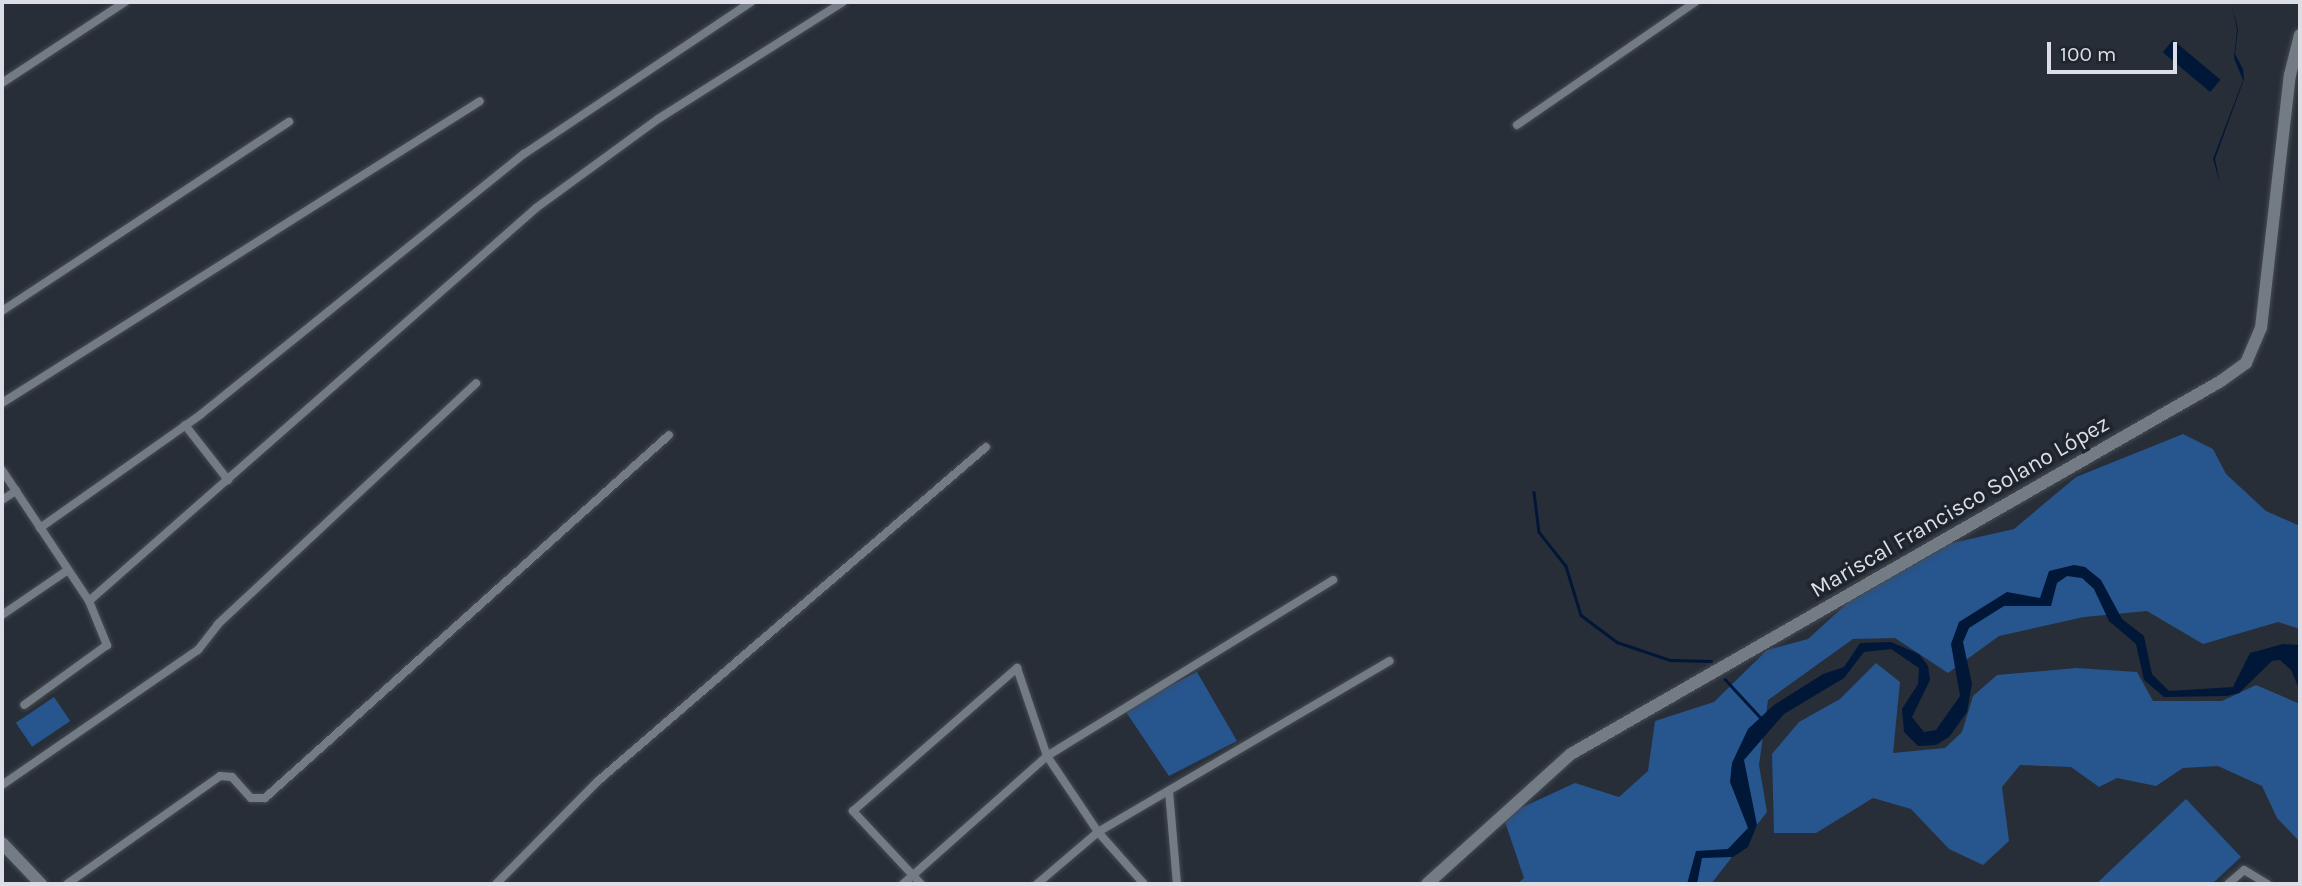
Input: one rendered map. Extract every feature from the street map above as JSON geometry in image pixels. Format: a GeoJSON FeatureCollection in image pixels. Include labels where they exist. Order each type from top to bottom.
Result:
{"type":"FeatureCollection","features":[{"type":"Feature","properties":{"kind":"main road","name":"Mariscal Francisco Solano López"},"geometry":{"type":"LineString","coordinates":[[1427,884],[1571,754],[2221,382],[2246,363],[2261,328],[2290,75],[2300,35]]}},
{"type":"Feature","properties":{"kind":"main road"},"geometry":{"type":"LineString","coordinates":[[2,843],[41,884]]}},
{"type":"Feature","properties":{"kind":"street"},"geometry":{"type":"LineString","coordinates":[[2,83],[125,2]]}},
{"type":"Feature","properties":{"kind":"street"},"geometry":{"type":"LineString","coordinates":[[40,528],[185,425],[524,154],[751,2]]}},
{"type":"Feature","properties":{"kind":"street"},"geometry":{"type":"LineString","coordinates":[[89,601],[536,208],[658,118],[843,2]]}},
{"type":"Feature","properties":{"kind":"street"},"geometry":{"type":"LineString","coordinates":[[1517,125],[1695,2]]}},
{"type":"Feature","properties":{"kind":"street"},"geometry":{"type":"LineString","coordinates":[[2,403],[480,101]]}},
{"type":"Feature","properties":{"kind":"street"},"geometry":{"type":"LineString","coordinates":[[2,310],[289,122]]}},
{"type":"Feature","properties":{"kind":"street"},"geometry":{"type":"LineString","coordinates":[[2,785],[198,650],[237,606],[476,383]]}},
{"type":"Feature","properties":{"kind":"street"},"geometry":{"type":"LineString","coordinates":[[185,425],[228,480]]}},
{"type":"Feature","properties":{"kind":"street"},"geometry":{"type":"LineString","coordinates":[[67,884],[220,776],[232,777],[251,798],[265,798],[669,435]]}},
{"type":"Feature","properties":{"kind":"street"},"geometry":{"type":"LineString","coordinates":[[496,884],[598,781],[986,447]]}},
{"type":"Feature","properties":{"kind":"street"},"geometry":{"type":"LineString","coordinates":[[2,470],[89,601],[107,645],[24,705]]}},
{"type":"Feature","properties":{"kind":"street"},"geometry":{"type":"LineString","coordinates":[[2,500],[16,491]]}},
{"type":"Feature","properties":{"kind":"street"},"geometry":{"type":"LineString","coordinates":[[2,615],[68,570]]}},
{"type":"Feature","properties":{"kind":"street"},"geometry":{"type":"LineString","coordinates":[[902,884],[1047,756],[1334,580]]}},
{"type":"Feature","properties":{"kind":"street"},"geometry":{"type":"LineString","coordinates":[[1037,884],[1098,832],[1390,662]]}},
{"type":"Feature","properties":{"kind":"street"},"geometry":{"type":"LineString","coordinates":[[922,884],[853,811],[1017,668],[1047,756],[1098,832],[1144,884]]}},
{"type":"Feature","properties":{"kind":"street"},"geometry":{"type":"LineString","coordinates":[[1169,791],[1177,884]]}},
{"type":"Feature","properties":{"kind":"street"},"geometry":{"type":"LineString","coordinates":[[2228,884],[2244,870],[2267,884]]}},
{"type":"Feature","properties":{"kind":"shaded area"},"geometry":{"type":"Polygon","coordinates":[[[2232,6],[2238,29],[2235,54],[2243,69],[2244,79],[2215,159],[2220,183],[2213,159],[2243,80],[2234,58],[2237,29],[2232,6]]]}},
{"type":"Feature","properties":{"kind":"shaded area"},"geometry":{"type":"Polygon","coordinates":[[[2173,40],[2220,80],[2210,92],[2163,52],[2173,40]]]}},
{"type":"Feature","properties":{"kind":"shaded area"},"geometry":{"type":"Polygon","coordinates":[[[2183,434],[2213,449],[2226,474],[2266,511],[2300,526],[2300,629],[2278,622],[2203,644],[2147,611],[2084,617],[1999,636],[1948,673],[1895,638],[1853,639],[1768,700],[1759,765],[1767,812],[1711,884],[1517,884],[1524,878],[1503,816],[1575,783],[1619,797],[1648,771],[1655,721],[1714,702],[1767,650],[1808,639],[1878,575],[1939,546],[2014,529],[2076,477],[2183,434]]]}},
{"type":"Feature","properties":{"kind":"shaded area"},"geometry":{"type":"Polygon","coordinates":[[[2074,565],[2085,567],[2101,580],[2122,619],[2144,636],[2152,674],[2169,691],[2233,687],[2250,653],[2283,644],[2300,645],[2300,691],[2291,670],[2280,660],[2272,661],[2239,693],[2227,696],[2164,697],[2144,680],[2136,644],[2109,621],[2094,589],[2082,578],[2067,576],[2057,583],[2051,606],[2004,606],[1969,628],[1963,642],[1972,684],[1967,712],[1949,737],[1936,745],[1918,746],[1904,732],[1902,709],[1918,684],[1919,668],[1891,649],[1864,652],[1844,678],[1784,714],[1744,760],[1757,825],[1748,847],[1733,857],[1702,858],[1697,884],[1687,884],[1696,851],[1728,849],[1748,828],[1730,782],[1732,763],[1748,729],[1774,705],[1823,674],[1844,667],[1860,643],[1891,642],[1919,654],[1928,666],[1930,680],[1912,717],[1924,732],[1936,730],[1960,696],[1951,644],[1959,622],[2007,592],[2040,598],[2049,571],[2074,565]]]}},
{"type":"Feature","properties":{"kind":"shaded area"},"geometry":{"type":"Polygon","coordinates":[[[1876,663],[1900,682],[1893,753],[1945,748],[1962,732],[1973,696],[1997,675],[2076,668],[2137,672],[2153,701],[2222,701],[2256,685],[2300,704],[2300,842],[2277,818],[2262,786],[2218,766],[2183,768],[2156,786],[2117,778],[2099,787],[2071,767],[2020,765],[2002,787],[2009,841],[1983,865],[1949,849],[1911,809],[1873,798],[1816,833],[1774,833],[1772,754],[1799,722],[1840,699],[1876,663]]]}},
{"type":"Feature","properties":{"kind":"shaded area"},"geometry":{"type":"Polygon","coordinates":[[[1197,672],[1237,741],[1169,776],[1124,709],[1197,672]]]}},
{"type":"Feature","properties":{"kind":"shaded area"},"geometry":{"type":"Polygon","coordinates":[[[54,697],[70,721],[32,747],[16,723],[54,697]]]}},
{"type":"Feature","properties":{"kind":"shaded area"},"geometry":{"type":"Polygon","coordinates":[[[2186,799],[2241,857],[2212,884],[2096,884],[2186,799]]]}},
{"type":"Feature","properties":{"kind":"waterway"},"geometry":{"type":"LineString","coordinates":[[1534,492],[1539,532],[1566,566],[1581,615],[1617,642],[1670,660],[1711,661]]}},
{"type":"Feature","properties":{"kind":"waterway"},"geometry":{"type":"LineString","coordinates":[[1725,679],[1761,718]]}}]}
